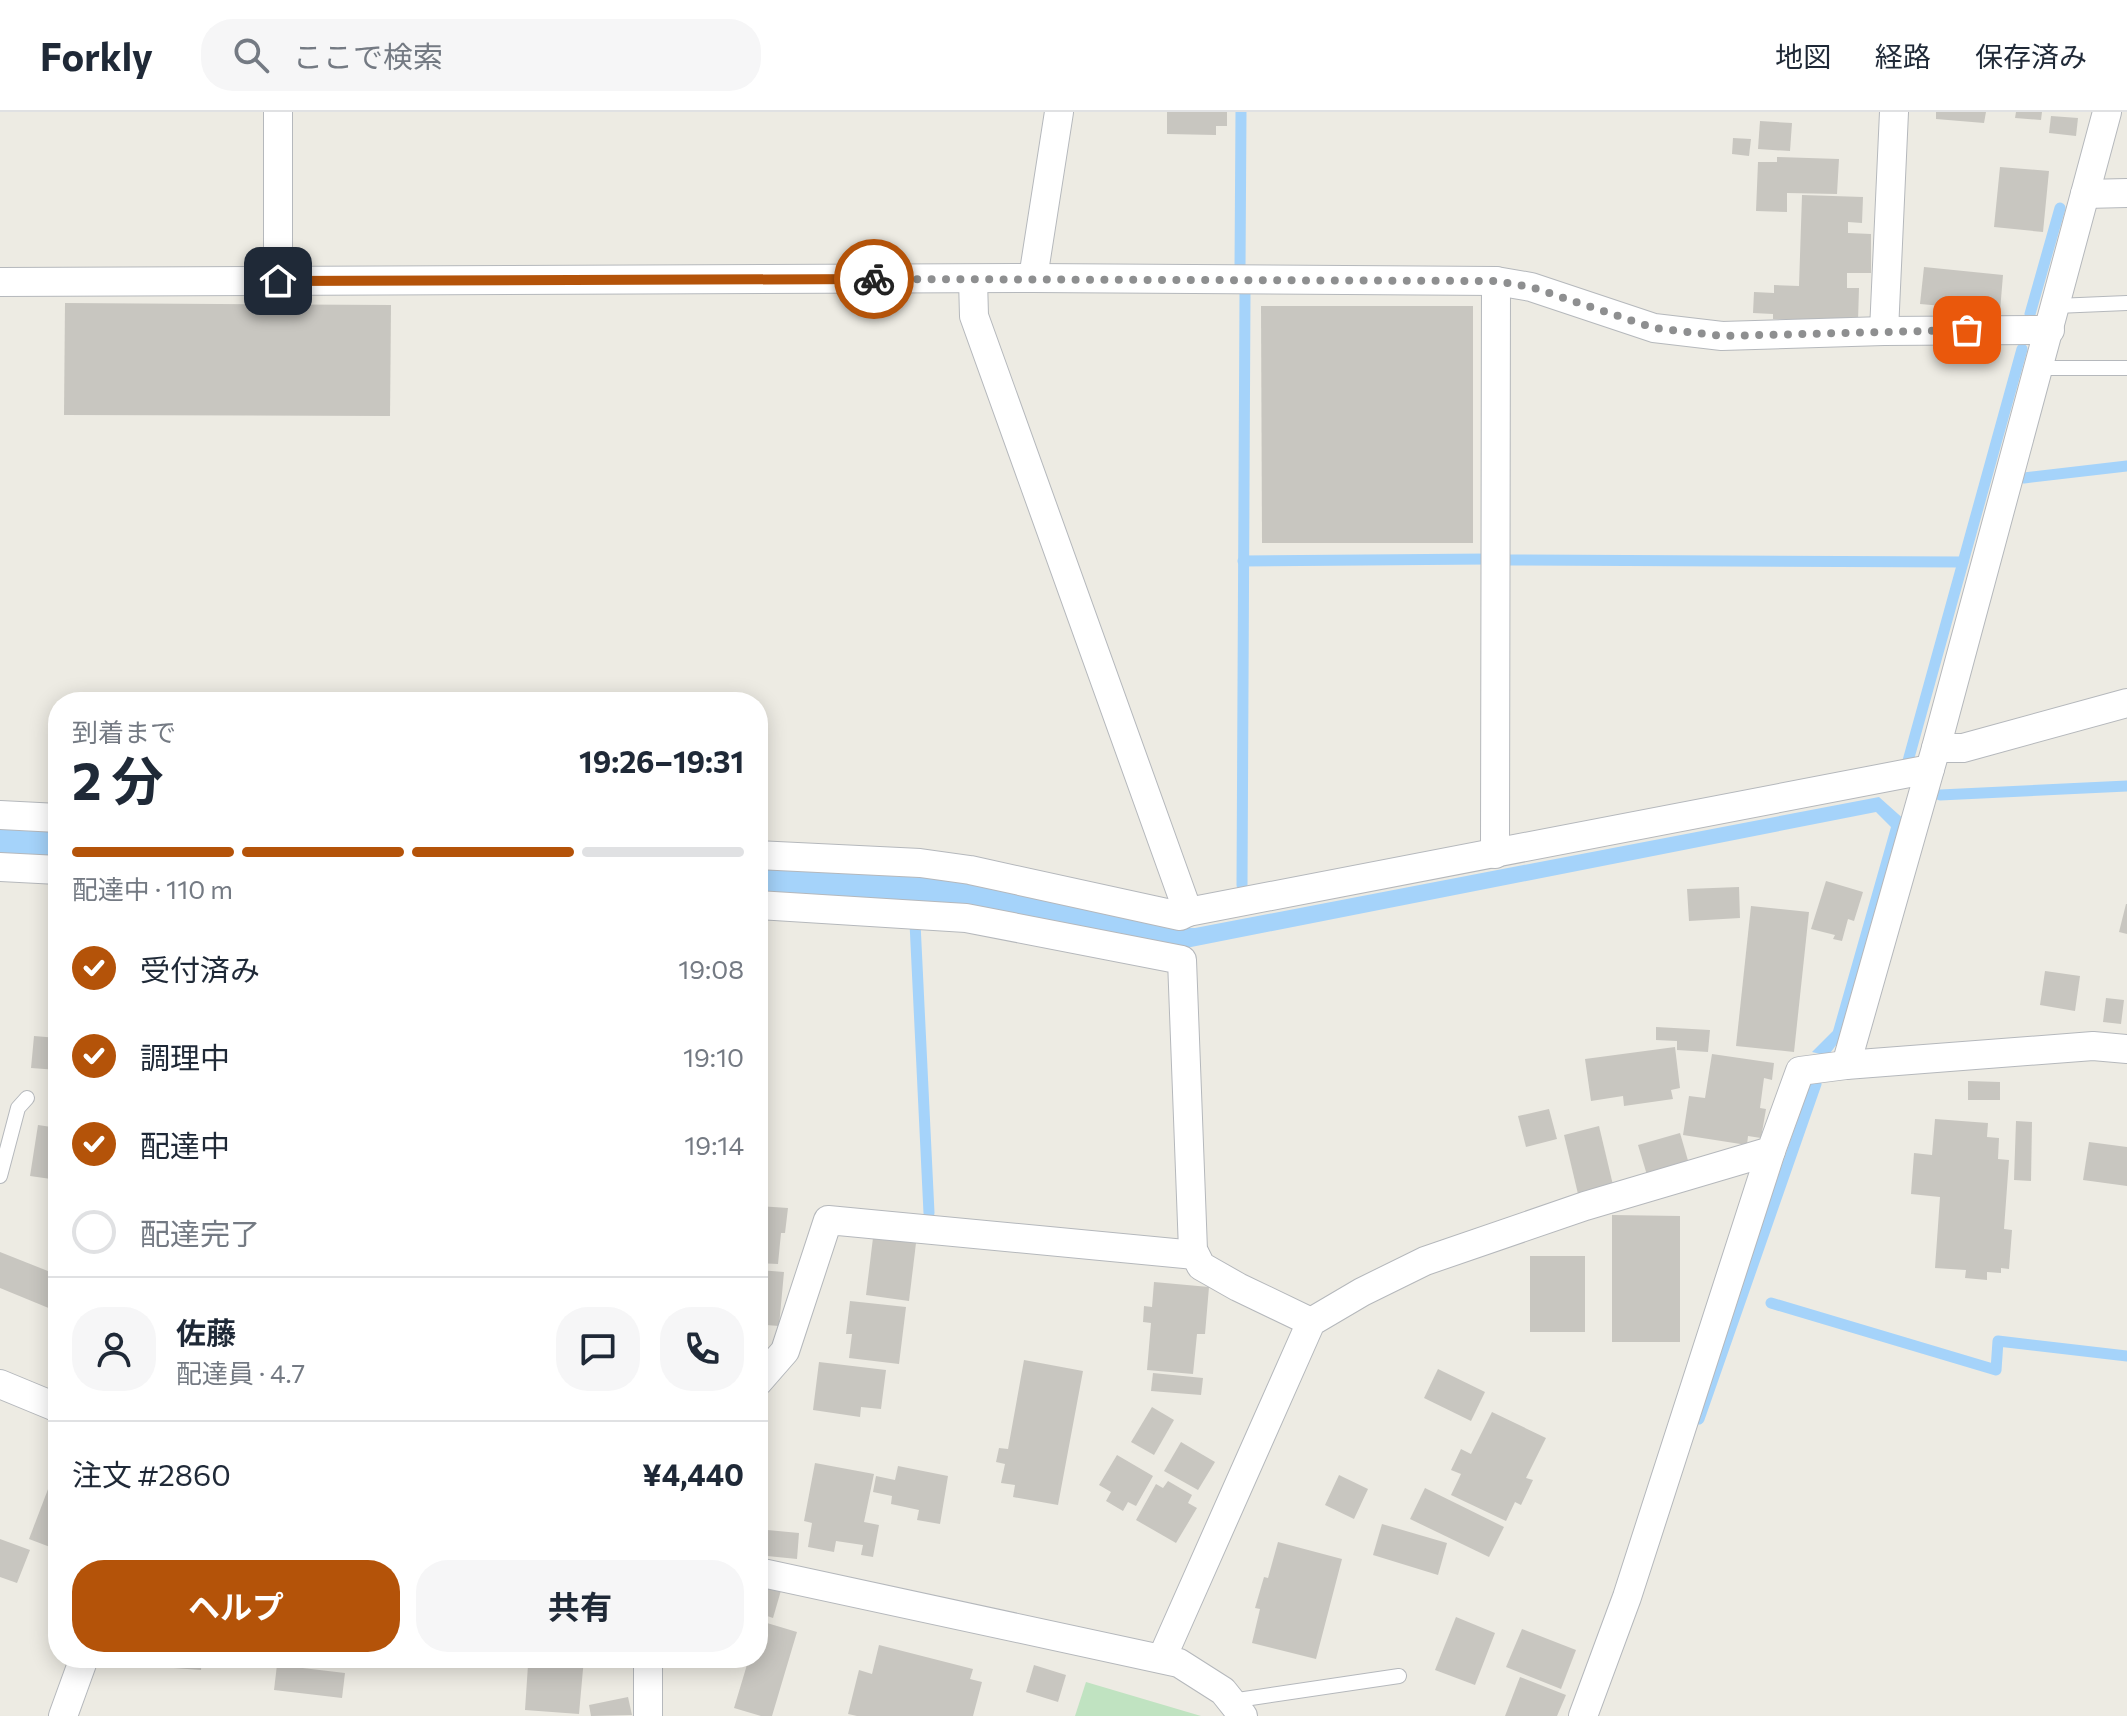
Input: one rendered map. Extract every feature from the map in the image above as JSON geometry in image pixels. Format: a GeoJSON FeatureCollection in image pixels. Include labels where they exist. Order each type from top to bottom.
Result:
{"type":"FeatureCollection","features":[{"type":"Feature","properties":{"kind":"street"},"geometry":{"type":"LineString","coordinates":[[278,112],[278,281]]}},
{"type":"Feature","properties":{"kind":"street"},"geometry":{"type":"LineString","coordinates":[[1033,278],[1059,112]]}},
{"type":"Feature","properties":{"kind":"street"},"geometry":{"type":"LineString","coordinates":[[1884,331],[1894,112]]}},
{"type":"Feature","properties":{"kind":"street"},"geometry":{"type":"LineString","coordinates":[[1846,1065],[1933,759],[2107,112]]}},
{"type":"Feature","properties":{"kind":"street"},"geometry":{"type":"LineString","coordinates":[[2085,194],[2127,193]]}},
{"type":"Feature","properties":{"kind":"street"},"geometry":{"type":"LineString","coordinates":[[0,282],[1033,278],[1496,281],[1531,287],[1654,328],[1722,336],[1884,331],[2053,318]]}},
{"type":"Feature","properties":{"kind":"street"},"geometry":{"type":"LineString","coordinates":[[973,279],[974,316],[1183,917],[1195,1255],[1201,1266],[1311,1322]]}},
{"type":"Feature","properties":{"kind":"street"},"geometry":{"type":"LineString","coordinates":[[1495,854],[1496,281]]}},
{"type":"Feature","properties":{"kind":"street"},"geometry":{"type":"LineString","coordinates":[[768,855],[920,863],[970,870],[1183,917],[1495,854],[1933,759],[2127,703]]}},
{"type":"Feature","properties":{"kind":"street"},"geometry":{"type":"LineString","coordinates":[[0,815],[48,817]]}},
{"type":"Feature","properties":{"kind":"street"},"geometry":{"type":"LineString","coordinates":[[0,867],[48,869]]}},
{"type":"Feature","properties":{"kind":"street"},"geometry":{"type":"LineString","coordinates":[[768,906],[966,918],[1182,956]]}},
{"type":"Feature","properties":{"kind":"street"},"geometry":{"type":"LineString","coordinates":[[1583,1716],[1627,1597],[1771,1151],[1800,1071],[2093,1046],[2127,1049]]}},
{"type":"Feature","properties":{"kind":"street"},"geometry":{"type":"LineString","coordinates":[[1162,1658],[1311,1322],[1425,1261],[1585,1206],[1771,1151]]}},
{"type":"Feature","properties":{"kind":"street"},"geometry":{"type":"LineString","coordinates":[[768,1371],[785,1351],[828,1220],[1195,1255]]}},
{"type":"Feature","properties":{"kind":"street"},"geometry":{"type":"LineString","coordinates":[[0,1384],[48,1404]]}},
{"type":"Feature","properties":{"kind":"street"},"geometry":{"type":"LineString","coordinates":[[768,1574],[1162,1658],[1179,1663],[1223,1691],[1237,1708]]}},
{"type":"Feature","properties":{"kind":"street"},"geometry":{"type":"LineString","coordinates":[[63,1716],[80,1668]]}},
{"type":"Feature","properties":{"kind":"street"},"geometry":{"type":"LineString","coordinates":[[648,1668],[648,1716]]}},
{"type":"Feature","properties":{"kind":"lane"},"geometry":{"type":"LineString","coordinates":[[2053,318],[2127,303]]}},
{"type":"Feature","properties":{"kind":"lane"},"geometry":{"type":"LineString","coordinates":[[2039,368],[2127,368]]}},
{"type":"Feature","properties":{"kind":"lane"},"geometry":{"type":"LineString","coordinates":[[0,1176],[18,1108],[27,1098]]}},
{"type":"Feature","properties":{"kind":"lane"},"geometry":{"type":"LineString","coordinates":[[1237,1708],[1399,1676]]}},
{"type":"Feature","properties":{"kind":"green space"},"geometry":{"type":"Polygon","coordinates":[[[1086,1682],[1201,1716],[1075,1716],[1086,1682]]]}},
{"type":"Feature","properties":{"kind":"water"},"geometry":{"type":"Polygon","coordinates":[[[1879,797],[1907,822],[1842,1037],[1828,1056],[1812,1052],[1833,1031],[1891,827],[1876,812],[1176,950],[768,897],[768,870],[966,880],[1169,928],[1195,928],[1879,797]]]}},
{"type":"Feature","properties":{"kind":"water"},"geometry":{"type":"Polygon","coordinates":[[[0,827],[48,830],[48,858],[0,856],[0,827]]]}},
{"type":"Feature","properties":{"kind":"building"},"geometry":{"type":"Polygon","coordinates":[[[1167,112],[1227,112],[1227,126],[1216,126],[1216,135],[1167,134],[1167,112]]]}},
{"type":"Feature","properties":{"kind":"building"},"geometry":{"type":"Polygon","coordinates":[[[1936,112],[1986,112],[1984,123],[1936,119],[1936,112]]]}},
{"type":"Feature","properties":{"kind":"building"},"geometry":{"type":"Polygon","coordinates":[[[2016,112],[2042,112],[2041,120],[2015,118],[2016,112]]]}},
{"type":"Feature","properties":{"kind":"building"},"geometry":{"type":"Polygon","coordinates":[[[2051,116],[2078,118],[2076,136],[2049,133],[2051,116]]]}},
{"type":"Feature","properties":{"kind":"building"},"geometry":{"type":"Polygon","coordinates":[[[1760,121],[1792,123],[1790,151],[1758,149],[1760,121]]]}},
{"type":"Feature","properties":{"kind":"building"},"geometry":{"type":"Polygon","coordinates":[[[1733,138],[1751,139],[1749,156],[1732,154],[1733,138]]]}},
{"type":"Feature","properties":{"kind":"building"},"geometry":{"type":"Polygon","coordinates":[[[1777,157],[1839,159],[1837,194],[1787,193],[1787,212],[1756,211],[1758,162],[1777,162],[1777,157]]]}},
{"type":"Feature","properties":{"kind":"building"},"geometry":{"type":"Polygon","coordinates":[[[2000,167],[2049,171],[2043,232],[1994,227],[2000,167]]]}},
{"type":"Feature","properties":{"kind":"building"},"geometry":{"type":"Polygon","coordinates":[[[1802,195],[1863,197],[1862,223],[1848,222],[1848,233],[1871,234],[1871,273],[1847,273],[1847,288],[1859,288],[1858,321],[1773,319],[1773,314],[1753,313],[1754,292],[1774,293],[1774,285],[1799,286],[1802,195]]]}},
{"type":"Feature","properties":{"kind":"building"},"geometry":{"type":"Polygon","coordinates":[[[1924,267],[2003,275],[2000,311],[1920,304],[1924,267]]]}},
{"type":"Feature","properties":{"kind":"building"},"geometry":{"type":"Polygon","coordinates":[[[65,303],[391,305],[390,416],[64,415],[65,303]]]}},
{"type":"Feature","properties":{"kind":"building"},"geometry":{"type":"Polygon","coordinates":[[[1261,306],[1473,306],[1473,543],[1262,543],[1261,306]]]}},
{"type":"Feature","properties":{"kind":"building"},"geometry":{"type":"Polygon","coordinates":[[[1826,881],[1863,892],[1854,921],[1848,919],[1842,941],[1833,939],[1835,935],[1811,929],[1826,881]]]}},
{"type":"Feature","properties":{"kind":"building"},"geometry":{"type":"Polygon","coordinates":[[[1739,887],[1740,918],[1689,921],[1687,889],[1739,887]]]}},
{"type":"Feature","properties":{"kind":"building"},"geometry":{"type":"Polygon","coordinates":[[[2127,904],[2127,934],[2119,932],[2127,904]]]}},
{"type":"Feature","properties":{"kind":"building"},"geometry":{"type":"Polygon","coordinates":[[[1751,906],[1809,912],[1794,1052],[1736,1046],[1751,906]]]}},
{"type":"Feature","properties":{"kind":"building"},"geometry":{"type":"Polygon","coordinates":[[[2045,971],[2080,976],[2075,1011],[2040,1005],[2045,971]]]}},
{"type":"Feature","properties":{"kind":"building"},"geometry":{"type":"Polygon","coordinates":[[[2106,998],[2124,1000],[2121,1024],[2103,1022],[2106,998]]]}},
{"type":"Feature","properties":{"kind":"building"},"geometry":{"type":"Polygon","coordinates":[[[1656,1027],[1710,1030],[1708,1052],[1677,1050],[1677,1041],[1656,1040],[1656,1027]]]}},
{"type":"Feature","properties":{"kind":"building"},"geometry":{"type":"Polygon","coordinates":[[[34,1036],[48,1037],[48,1069],[31,1068],[34,1036]]]}},
{"type":"Feature","properties":{"kind":"building"},"geometry":{"type":"Polygon","coordinates":[[[1675,1047],[1680,1088],[1671,1090],[1673,1099],[1624,1106],[1623,1096],[1591,1101],[1585,1059],[1675,1047]]]}},
{"type":"Feature","properties":{"kind":"building"},"geometry":{"type":"Polygon","coordinates":[[[1712,1054],[1774,1063],[1772,1080],[1764,1078],[1760,1108],[1766,1109],[1761,1138],[1748,1136],[1747,1145],[1683,1135],[1689,1096],[1705,1098],[1712,1054]]]}},
{"type":"Feature","properties":{"kind":"building"},"geometry":{"type":"Polygon","coordinates":[[[1968,1081],[2000,1082],[2000,1100],[1968,1100],[1968,1081]]]}},
{"type":"Feature","properties":{"kind":"building"},"geometry":{"type":"Polygon","coordinates":[[[1549,1109],[1557,1139],[1526,1147],[1518,1116],[1549,1109]]]}},
{"type":"Feature","properties":{"kind":"building"},"geometry":{"type":"Polygon","coordinates":[[[1935,1119],[1988,1123],[1987,1137],[1999,1138],[1998,1159],[2009,1160],[2004,1229],[2012,1230],[2009,1269],[2001,1268],[2001,1273],[1987,1272],[1987,1280],[1965,1278],[1966,1270],[1935,1268],[1940,1197],[1911,1194],[1914,1153],[1932,1155],[1935,1119]]]}},
{"type":"Feature","properties":{"kind":"building"},"geometry":{"type":"Polygon","coordinates":[[[2016,1121],[2032,1122],[2031,1181],[2014,1180],[2016,1121]]]}},
{"type":"Feature","properties":{"kind":"building"},"geometry":{"type":"Polygon","coordinates":[[[38,1125],[48,1126],[48,1179],[30,1176],[38,1125]]]}},
{"type":"Feature","properties":{"kind":"building"},"geometry":{"type":"Polygon","coordinates":[[[1599,1126],[1613,1185],[1578,1194],[1564,1135],[1599,1126]]]}},
{"type":"Feature","properties":{"kind":"building"},"geometry":{"type":"Polygon","coordinates":[[[1680,1133],[1689,1164],[1647,1175],[1638,1145],[1680,1133]]]}},
{"type":"Feature","properties":{"kind":"building"},"geometry":{"type":"Polygon","coordinates":[[[2089,1142],[2127,1147],[2127,1186],[2083,1180],[2089,1142]]]}},
{"type":"Feature","properties":{"kind":"building"},"geometry":{"type":"Polygon","coordinates":[[[768,1207],[788,1208],[785,1233],[781,1233],[778,1264],[768,1264],[768,1207]]]}},
{"type":"Feature","properties":{"kind":"building"},"geometry":{"type":"Polygon","coordinates":[[[1612,1215],[1680,1216],[1680,1342],[1612,1342],[1612,1215]]]}},
{"type":"Feature","properties":{"kind":"building"},"geometry":{"type":"Polygon","coordinates":[[[873,1238],[916,1243],[909,1301],[866,1295],[873,1238]]]}},
{"type":"Feature","properties":{"kind":"building"},"geometry":{"type":"Polygon","coordinates":[[[0,1252],[48,1271],[48,1308],[0,1288],[0,1252]]]}},
{"type":"Feature","properties":{"kind":"building"},"geometry":{"type":"Polygon","coordinates":[[[1530,1256],[1585,1256],[1585,1332],[1530,1332],[1530,1256]]]}},
{"type":"Feature","properties":{"kind":"building"},"geometry":{"type":"Polygon","coordinates":[[[768,1271],[784,1272],[779,1326],[768,1325],[768,1271]]]}},
{"type":"Feature","properties":{"kind":"building"},"geometry":{"type":"Polygon","coordinates":[[[1154,1282],[1209,1287],[1205,1334],[1197,1334],[1193,1374],[1147,1370],[1151,1323],[1143,1322],[1144,1306],[1152,1307],[1154,1282]]]}},
{"type":"Feature","properties":{"kind":"building"},"geometry":{"type":"Polygon","coordinates":[[[850,1301],[906,1307],[899,1364],[849,1358],[852,1334],[846,1334],[850,1301]]]}},
{"type":"Feature","properties":{"kind":"building"},"geometry":{"type":"Polygon","coordinates":[[[1024,1360],[1083,1371],[1058,1505],[1013,1497],[1015,1485],[1001,1483],[1005,1464],[996,1462],[999,1448],[1008,1449],[1024,1360]]]}},
{"type":"Feature","properties":{"kind":"building"},"geometry":{"type":"Polygon","coordinates":[[[819,1362],[886,1370],[881,1409],[861,1407],[860,1417],[813,1410],[819,1362]]]}},
{"type":"Feature","properties":{"kind":"building"},"geometry":{"type":"Polygon","coordinates":[[[1438,1369],[1485,1392],[1471,1421],[1424,1398],[1438,1369]]]}},
{"type":"Feature","properties":{"kind":"building"},"geometry":{"type":"Polygon","coordinates":[[[1153,1373],[1203,1378],[1201,1395],[1151,1391],[1153,1373]]]}},
{"type":"Feature","properties":{"kind":"building"},"geometry":{"type":"Polygon","coordinates":[[[1152,1407],[1174,1420],[1154,1455],[1131,1442],[1152,1407]]]}},
{"type":"Feature","properties":{"kind":"building"},"geometry":{"type":"Polygon","coordinates":[[[1492,1412],[1546,1438],[1526,1478],[1533,1480],[1521,1505],[1515,1502],[1506,1521],[1451,1495],[1461,1474],[1451,1470],[1461,1449],[1471,1454],[1492,1412]]]}},
{"type":"Feature","properties":{"kind":"building"},"geometry":{"type":"Polygon","coordinates":[[[1181,1442],[1215,1462],[1198,1490],[1164,1471],[1181,1442]]]}},
{"type":"Feature","properties":{"kind":"building"},"geometry":{"type":"Polygon","coordinates":[[[1117,1455],[1153,1476],[1136,1506],[1128,1502],[1123,1511],[1106,1501],[1111,1492],[1099,1485],[1117,1455]]]}},
{"type":"Feature","properties":{"kind":"building"},"geometry":{"type":"Polygon","coordinates":[[[815,1463],[874,1474],[864,1522],[879,1525],[873,1557],[861,1555],[863,1545],[836,1541],[834,1552],[808,1547],[812,1523],[804,1521],[815,1463]]]}},
{"type":"Feature","properties":{"kind":"building"},"geometry":{"type":"Polygon","coordinates":[[[898,1466],[948,1476],[940,1524],[917,1520],[919,1510],[891,1504],[892,1496],[873,1492],[876,1476],[895,1480],[898,1466]]]}},
{"type":"Feature","properties":{"kind":"building"},"geometry":{"type":"Polygon","coordinates":[[[1339,1475],[1368,1489],[1354,1519],[1325,1505],[1339,1475]]]}},
{"type":"Feature","properties":{"kind":"building"},"geometry":{"type":"Polygon","coordinates":[[[1168,1481],[1192,1495],[1188,1503],[1197,1508],[1176,1543],[1136,1520],[1156,1484],[1163,1488],[1168,1481]]]}},
{"type":"Feature","properties":{"kind":"building"},"geometry":{"type":"Polygon","coordinates":[[[1425,1488],[1504,1527],[1489,1557],[1410,1519],[1425,1488]]]}},
{"type":"Feature","properties":{"kind":"building"},"geometry":{"type":"Polygon","coordinates":[[[48,1489],[48,1546],[29,1539],[48,1489]]]}},
{"type":"Feature","properties":{"kind":"building"},"geometry":{"type":"Polygon","coordinates":[[[1382,1524],[1447,1543],[1438,1575],[1373,1555],[1382,1524]]]}},
{"type":"Feature","properties":{"kind":"building"},"geometry":{"type":"Polygon","coordinates":[[[768,1530],[799,1533],[797,1559],[768,1556],[768,1530]]]}},
{"type":"Feature","properties":{"kind":"building"},"geometry":{"type":"Polygon","coordinates":[[[0,1539],[30,1550],[17,1583],[0,1577],[0,1539]]]}},
{"type":"Feature","properties":{"kind":"building"},"geometry":{"type":"Polygon","coordinates":[[[1278,1542],[1342,1559],[1316,1659],[1252,1643],[1260,1609],[1255,1608],[1264,1577],[1268,1578],[1278,1542]]]}},
{"type":"Feature","properties":{"kind":"building"},"geometry":{"type":"Polygon","coordinates":[[[768,1583],[782,1587],[773,1618],[768,1616],[768,1583]]]}},
{"type":"Feature","properties":{"kind":"building"},"geometry":{"type":"Polygon","coordinates":[[[1456,1617],[1495,1633],[1475,1685],[1435,1670],[1456,1617]]]}},
{"type":"Feature","properties":{"kind":"building"},"geometry":{"type":"Polygon","coordinates":[[[768,1623],[797,1632],[772,1716],[734,1708],[746,1668],[768,1668],[768,1623]]]}},
{"type":"Feature","properties":{"kind":"building"},"geometry":{"type":"Polygon","coordinates":[[[1522,1629],[1576,1650],[1561,1689],[1506,1667],[1522,1629]]]}},
{"type":"Feature","properties":{"kind":"building"},"geometry":{"type":"Polygon","coordinates":[[[879,1645],[973,1669],[970,1679],[982,1682],[973,1716],[848,1714],[859,1670],[872,1674],[879,1645]]]}},
{"type":"Feature","properties":{"kind":"building"},"geometry":{"type":"Polygon","coordinates":[[[1034,1665],[1066,1675],[1058,1702],[1026,1692],[1034,1665]]]}},
{"type":"Feature","properties":{"kind":"building"},"geometry":{"type":"Polygon","coordinates":[[[277,1668],[345,1673],[342,1698],[274,1690],[277,1668]]]}},
{"type":"Feature","properties":{"kind":"building"},"geometry":{"type":"Polygon","coordinates":[[[528,1668],[583,1668],[579,1714],[525,1710],[528,1668]]]}},
{"type":"Feature","properties":{"kind":"building"},"geometry":{"type":"Polygon","coordinates":[[[1520,1677],[1566,1695],[1557,1716],[1505,1716],[1520,1677]]]}},
{"type":"Feature","properties":{"kind":"building"},"geometry":{"type":"Polygon","coordinates":[[[628,1697],[632,1715],[591,1716],[589,1705],[628,1697]]]}},
{"type":"Feature","properties":{"kind":"waterway"},"geometry":{"type":"LineString","coordinates":[[1240,268],[1241,112]]}},
{"type":"Feature","properties":{"kind":"waterway"},"geometry":{"type":"LineString","coordinates":[[2030,314],[2060,208]]}},
{"type":"Feature","properties":{"kind":"waterway"},"geometry":{"type":"LineString","coordinates":[[1242,885],[1245,293]]}},
{"type":"Feature","properties":{"kind":"waterway"},"geometry":{"type":"LineString","coordinates":[[1908,761],[2022,349]]}},
{"type":"Feature","properties":{"kind":"waterway"},"geometry":{"type":"LineString","coordinates":[[2024,478],[2127,466]]}},
{"type":"Feature","properties":{"kind":"waterway"},"geometry":{"type":"LineString","coordinates":[[1243,561],[1488,559]]}},
{"type":"Feature","properties":{"kind":"waterway"},"geometry":{"type":"LineString","coordinates":[[1504,560],[1963,562]]}},
{"type":"Feature","properties":{"kind":"waterway"},"geometry":{"type":"LineString","coordinates":[[1940,795],[2127,786]]}},
{"type":"Feature","properties":{"kind":"waterway"},"geometry":{"type":"LineString","coordinates":[[915,923],[929,1213]]}},
{"type":"Feature","properties":{"kind":"waterway"},"geometry":{"type":"LineString","coordinates":[[1699,1419],[1816,1084]]}},
{"type":"Feature","properties":{"kind":"waterway"},"geometry":{"type":"LineString","coordinates":[[1771,1303],[1996,1370],[1998,1341],[2127,1356]]}},
{"type":"Feature","properties":{"kind":"way so far"},"geometry":{"type":"LineString","coordinates":[[874,279],[1496,281],[1531,287],[1654,328],[1722,336],[1967,330]]}},
{"type":"Feature","properties":{"kind":"route"},"geometry":{"type":"LineString","coordinates":[[278,281],[874,279]]}}]}
